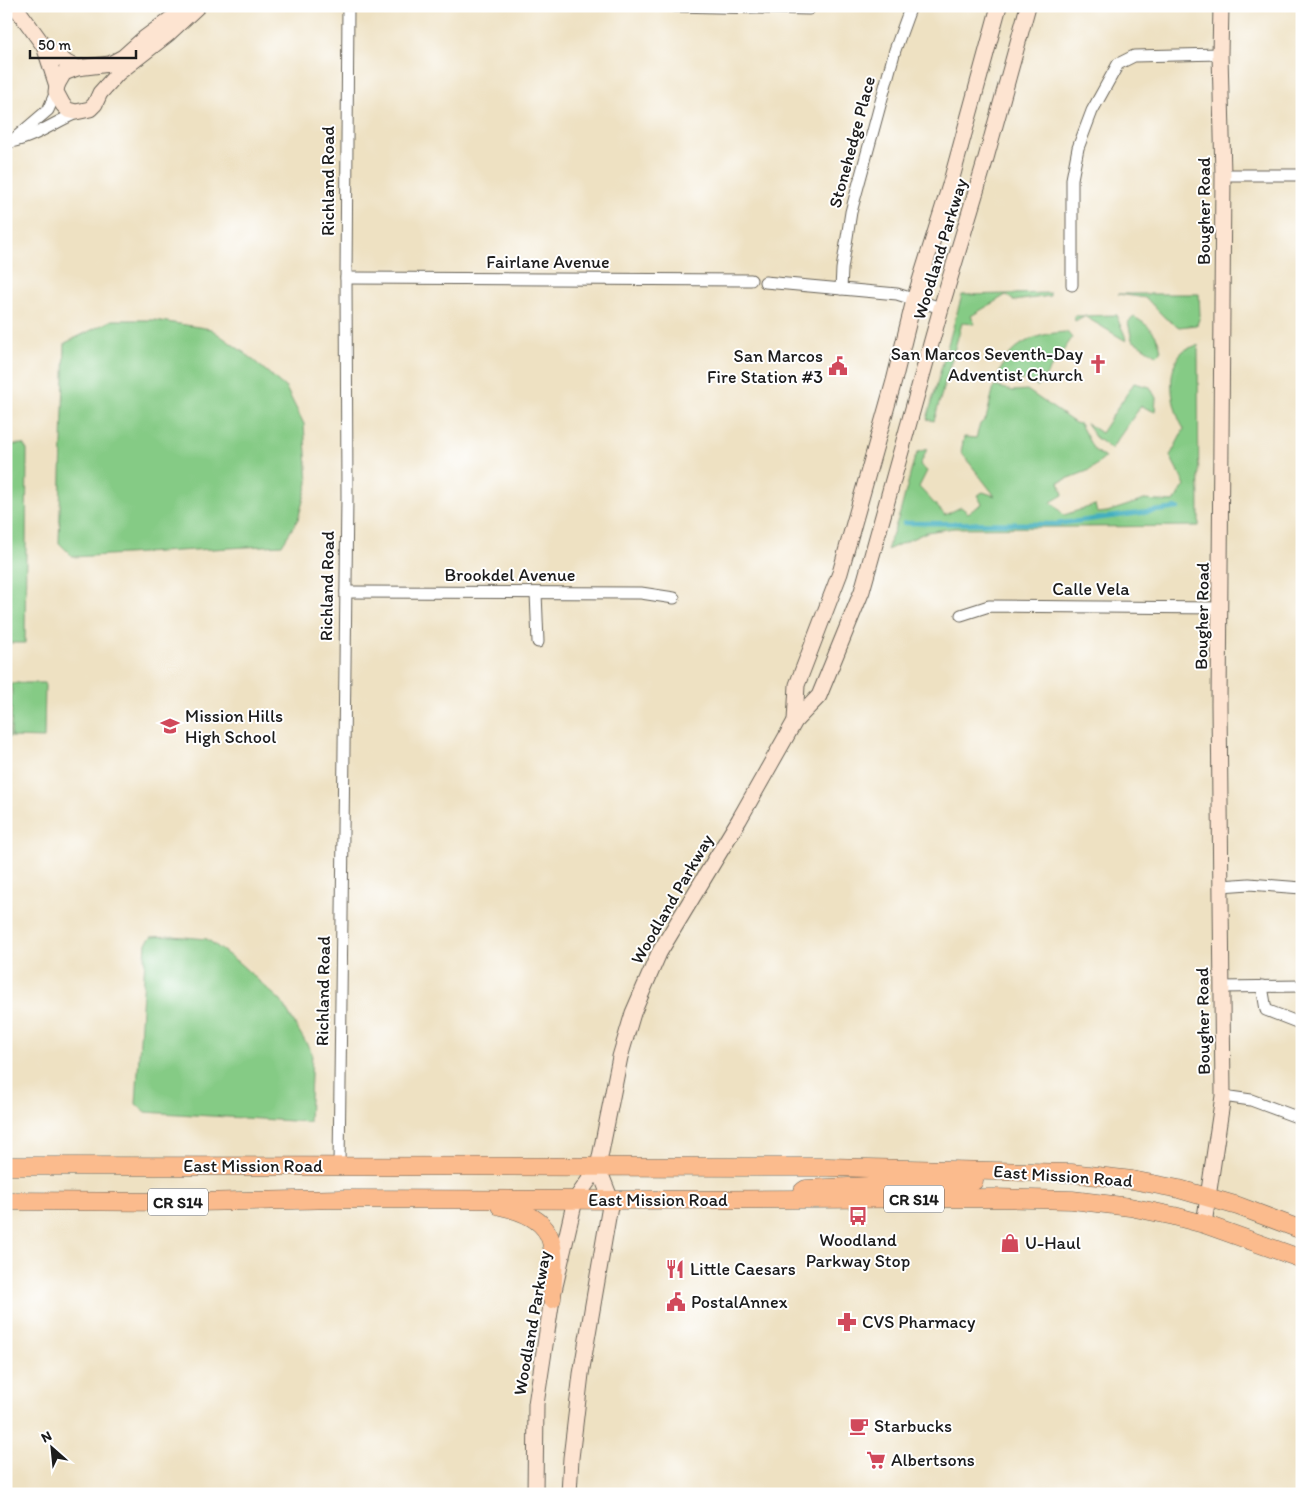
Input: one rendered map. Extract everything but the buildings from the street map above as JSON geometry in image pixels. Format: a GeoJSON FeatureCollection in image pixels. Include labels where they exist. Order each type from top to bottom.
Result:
{"type":"FeatureCollection","features":[{"type":"Feature","properties":{"kind":"main road"},"geometry":{"type":"LineString","coordinates":[[15,6],[44,46],[67,63],[95,75],[100,84],[100,93],[96,104],[90,109],[79,112],[68,110],[62,105],[58,99],[57,89],[44,46]]}},
{"type":"Feature","properties":{"kind":"main road"},"geometry":{"type":"LineString","coordinates":[[57,89],[60,78],[64,73],[79,68],[110,64],[123,57],[169,20],[197,6]]}},
{"type":"Feature","properties":{"kind":"main road"},"geometry":{"type":"LineString","coordinates":[[100,93],[118,73],[168,34],[197,6]]}},
{"type":"Feature","properties":{"kind":"main road","name":"Woodland Parkway"},"geometry":{"type":"LineString","coordinates":[[795,721],[797,685],[840,573],[894,381],[914,300],[950,184],[999,6]]}},
{"type":"Feature","properties":{"kind":"main road","name":"Woodland Parkway"},"geometry":{"type":"LineString","coordinates":[[535,1494],[536,1404],[552,1299],[575,1200],[598,1167],[620,1057],[633,1013],[659,953],[739,820],[795,721],[819,696],[862,591],[1028,6]]}},
{"type":"Feature","properties":{"kind":"main road","name":"Bougher Road"},"geometry":{"type":"LineString","coordinates":[[1204,1224],[1223,1096],[1219,704],[1223,175],[1220,54],[1221,6]]}},
{"type":"Feature","properties":{"kind":"main road","name":"East Mission Road"},"geometry":{"type":"LineString","coordinates":[[6,1166],[827,1167],[1071,1173],[1132,1180],[1179,1189],[1238,1206],[1302,1230]]}},
{"type":"Feature","properties":{"kind":"main road"},"geometry":{"type":"LineString","coordinates":[[569,1494],[571,1458],[581,1374],[610,1200],[598,1167]]}},
{"type":"Feature","properties":{"kind":"main road"},"geometry":{"type":"LineString","coordinates":[[801,1200],[801,1194],[806,1189],[976,1181],[1013,1171]]}},
{"type":"Feature","properties":{"kind":"main road","name":"East Mission Road"},"geometry":{"type":"LineString","coordinates":[[6,1202],[195,1202],[341,1199],[801,1200],[994,1198],[1072,1200],[1130,1207],[1204,1224],[1302,1259]]}},
{"type":"Feature","properties":{"kind":"main road"},"geometry":{"type":"LineString","coordinates":[[466,1199],[517,1210],[531,1216],[542,1224],[554,1247],[552,1299]]}},
{"type":"Feature","properties":{"kind":"street","name":"Richland Road"},"geometry":{"type":"LineString","coordinates":[[339,1166],[347,497],[348,6]]}},
{"type":"Feature","properties":{"kind":"street","name":"Stonehedge Place"},"geometry":{"type":"LineString","coordinates":[[841,290],[842,269],[851,212],[895,50],[911,6]]}},
{"type":"Feature","properties":{"kind":"street"},"geometry":{"type":"LineString","coordinates":[[677,7],[809,9]]}},
{"type":"Feature","properties":{"kind":"street"},"geometry":{"type":"LineString","coordinates":[[1072,285],[1072,179],[1078,148],[1092,111],[1118,64],[1134,56],[1220,54]]}},
{"type":"Feature","properties":{"kind":"street"},"geometry":{"type":"LineString","coordinates":[[9,144],[48,110],[57,89]]}},
{"type":"Feature","properties":{"kind":"street"},"geometry":{"type":"LineString","coordinates":[[9,144],[26,139],[79,112]]}},
{"type":"Feature","properties":{"kind":"street"},"geometry":{"type":"LineString","coordinates":[[1223,175],[1302,175]]}},
{"type":"Feature","properties":{"kind":"street","name":"Fairlane Avenue"},"geometry":{"type":"LineString","coordinates":[[346,278],[750,280]]}},
{"type":"Feature","properties":{"kind":"street"},"geometry":{"type":"LineString","coordinates":[[765,282],[898,294],[941,308]]}},
{"type":"Feature","properties":{"kind":"street","name":"Brookdel Avenue"},"geometry":{"type":"LineString","coordinates":[[346,592],[642,593],[674,598]]}},
{"type":"Feature","properties":{"kind":"street"},"geometry":{"type":"LineString","coordinates":[[536,593],[538,642]]}},
{"type":"Feature","properties":{"kind":"street","name":"Calle Vela"},"geometry":{"type":"LineString","coordinates":[[962,615],[990,606],[1221,608]]}},
{"type":"Feature","properties":{"kind":"street"},"geometry":{"type":"LineString","coordinates":[[1221,886],[1249,884],[1302,888]]}},
{"type":"Feature","properties":{"kind":"street"},"geometry":{"type":"LineString","coordinates":[[1262,986],[1266,1010],[1302,1024]]}},
{"type":"Feature","properties":{"kind":"street"},"geometry":{"type":"LineString","coordinates":[[1221,987],[1302,986]]}},
{"type":"Feature","properties":{"kind":"street"},"geometry":{"type":"LineString","coordinates":[[1223,1096],[1251,1100],[1302,1118]]}},
{"type":"Feature","properties":{"kind":"green space"},"geometry":{"type":"Polygon","coordinates":[[[1050,293],[1050,296],[1014,301],[1006,295],[971,316],[975,324],[962,323],[934,421],[927,419],[962,295],[1050,293]]]}},
{"type":"Feature","properties":{"kind":"green space"},"geometry":{"type":"Polygon","coordinates":[[[1118,294],[1199,294],[1200,316],[1197,325],[1179,327],[1165,318],[1146,298],[1118,294]]]}},
{"type":"Feature","properties":{"kind":"green space"},"geometry":{"type":"Polygon","coordinates":[[[1117,315],[1126,341],[1084,316],[1075,321],[1074,316],[1117,315]]]}},
{"type":"Feature","properties":{"kind":"green space"},"geometry":{"type":"Polygon","coordinates":[[[1134,317],[1149,327],[1156,336],[1161,352],[1157,356],[1132,340],[1128,322],[1134,317]]]}},
{"type":"Feature","properties":{"kind":"green space"},"geometry":{"type":"Polygon","coordinates":[[[112,320],[154,320],[211,329],[246,354],[286,388],[304,424],[308,483],[298,519],[282,545],[73,557],[59,543],[65,343],[112,320]]]}},
{"type":"Feature","properties":{"kind":"green space"},"geometry":{"type":"Polygon","coordinates":[[[1067,332],[1072,338],[1038,387],[1027,379],[1012,382],[998,376],[1007,357],[1021,344],[1035,337],[1067,332]]]}},
{"type":"Feature","properties":{"kind":"green space"},"geometry":{"type":"Polygon","coordinates":[[[1198,345],[1199,526],[954,528],[927,532],[887,550],[918,452],[927,449],[920,465],[927,471],[919,487],[945,515],[961,507],[968,513],[982,504],[977,495],[983,492],[995,496],[961,452],[964,437],[976,438],[980,424],[986,419],[994,386],[1013,391],[1027,390],[1075,423],[1080,424],[1094,450],[1105,458],[1090,470],[1059,482],[1063,495],[1051,502],[1064,515],[1095,505],[1097,513],[1107,512],[1144,500],[1174,502],[1185,485],[1170,456],[1184,429],[1173,401],[1173,368],[1183,351],[1198,345]]]}},
{"type":"Feature","properties":{"kind":"green space"},"geometry":{"type":"Polygon","coordinates":[[[1134,383],[1150,387],[1156,398],[1155,412],[1141,406],[1111,449],[1095,437],[1086,423],[1101,433],[1134,383]]]}},
{"type":"Feature","properties":{"kind":"green space"},"geometry":{"type":"Polygon","coordinates":[[[23,444],[27,450],[25,643],[6,643],[6,445],[23,444]]]}},
{"type":"Feature","properties":{"kind":"green space"},"geometry":{"type":"Polygon","coordinates":[[[6,683],[10,683],[9,738],[6,738],[6,683]]]}},
{"type":"Feature","properties":{"kind":"green space"},"geometry":{"type":"Polygon","coordinates":[[[12,683],[45,683],[44,738],[11,737],[12,683]]]}},
{"type":"Feature","properties":{"kind":"green space"},"geometry":{"type":"Polygon","coordinates":[[[173,936],[207,939],[238,962],[281,1001],[312,1053],[309,1122],[145,1112],[136,1104],[146,943],[151,937],[173,936]]]}},
{"type":"Feature","properties":{"kind":"waterway"},"geometry":{"type":"LineString","coordinates":[[904,523],[1056,524],[1178,508]]}},
{"type":"Feature","properties":{"kind":"place","name":"San Marcos Seventh-Day Adventist Church"},"geometry":{"type":"Point","coordinates":[1098,364]}},
{"type":"Feature","properties":{"kind":"place","name":"San Marcos Fire Station #3"},"geometry":{"type":"Point","coordinates":[838,366]}},
{"type":"Feature","properties":{"kind":"place","name":"Mission Hills High School"},"geometry":{"type":"Point","coordinates":[170,726]}},
{"type":"Feature","properties":{"kind":"place","name":"Woodland Parkway Stop"},"geometry":{"type":"Point","coordinates":[858,1216]}},
{"type":"Feature","properties":{"kind":"place","name":"U-Haul"},"geometry":{"type":"Point","coordinates":[1010,1243]}},
{"type":"Feature","properties":{"kind":"place","name":"Little Caesars"},"geometry":{"type":"Point","coordinates":[675,1269]}},
{"type":"Feature","properties":{"kind":"place","name":"PostalAnnex"},"geometry":{"type":"Point","coordinates":[676,1302]}},
{"type":"Feature","properties":{"kind":"place","name":"CVS Pharmacy"},"geometry":{"type":"Point","coordinates":[847,1322]}},
{"type":"Feature","properties":{"kind":"place","name":"Starbucks"},"geometry":{"type":"Point","coordinates":[859,1426]}},
{"type":"Feature","properties":{"kind":"place","name":"Albertsons"},"geometry":{"type":"Point","coordinates":[876,1460]}}]}
